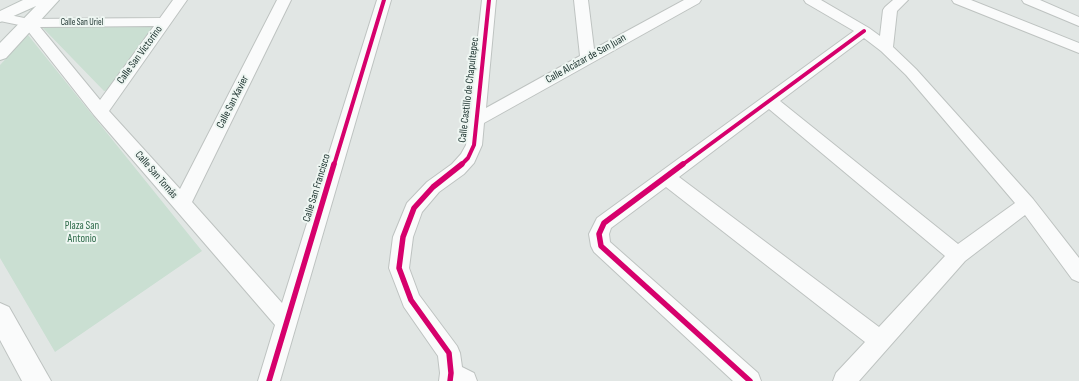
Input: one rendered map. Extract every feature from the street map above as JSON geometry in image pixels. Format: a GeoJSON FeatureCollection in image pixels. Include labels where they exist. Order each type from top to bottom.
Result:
{"type":"FeatureCollection","features":[{"type":"Feature","properties":{"kind":"main road"},"geometry":{"type":"LineString","coordinates":[[0,17],[36,0]]}},
{"type":"Feature","properties":{"kind":"main road"},"geometry":{"type":"LineString","coordinates":[[0,54],[51,0]]}},
{"type":"Feature","properties":{"kind":"main road"},"geometry":{"type":"LineString","coordinates":[[0,315],[37,381]]}},
{"type":"Feature","properties":{"kind":"street","name":"Calle San Victorino"},"geometry":{"type":"LineString","coordinates":[[100,110],[180,0]]}},
{"type":"Feature","properties":{"kind":"street","name":"Calle San Xavier"},"geometry":{"type":"LineString","coordinates":[[182,203],[284,0]]}},
{"type":"Feature","properties":{"kind":"street","name":"Calle San Francisco"},"geometry":{"type":"LineString","coordinates":[[269,381],[384,0]]}},
{"type":"Feature","properties":{"kind":"street","name":"Calle Castillo de Chapultepec"},"geometry":{"type":"LineString","coordinates":[[456,378],[449,353],[411,300],[400,268],[403,237],[414,208],[433,187],[458,169],[468,158],[474,145],[490,0]]}},
{"type":"Feature","properties":{"kind":"street"},"geometry":{"type":"LineString","coordinates":[[582,0],[588,58]]}},
{"type":"Feature","properties":{"kind":"street","name":"Calle Alcázar de San Juan"},"geometry":{"type":"LineString","coordinates":[[478,119],[588,58],[670,6],[694,0]]}},
{"type":"Feature","properties":{"kind":"street"},"geometry":{"type":"LineString","coordinates":[[811,0],[864,31],[886,48],[911,72],[1027,204],[1079,273]]}},
{"type":"Feature","properties":{"kind":"street"},"geometry":{"type":"LineString","coordinates":[[886,48],[890,10],[901,0]]}},
{"type":"Feature","properties":{"kind":"street"},"geometry":{"type":"LineString","coordinates":[[959,0],[1079,48]]}},
{"type":"Feature","properties":{"kind":"street"},"geometry":{"type":"LineString","coordinates":[[1029,0],[1079,22]]}},
{"type":"Feature","properties":{"kind":"street","name":"Calle San Uriel"},"geometry":{"type":"LineString","coordinates":[[0,17],[29,23],[165,22]]}},
{"type":"Feature","properties":{"kind":"street","name":"Calle San Tomás"},"geometry":{"type":"LineString","coordinates":[[29,23],[100,110],[287,323]]}},
{"type":"Feature","properties":{"kind":"street"},"geometry":{"type":"LineString","coordinates":[[750,381],[601,246],[599,234],[604,223],[864,31]]}},
{"type":"Feature","properties":{"kind":"street"},"geometry":{"type":"LineString","coordinates":[[769,101],[958,255]]}},
{"type":"Feature","properties":{"kind":"street"},"geometry":{"type":"LineString","coordinates":[[666,177],[880,340]]}},
{"type":"Feature","properties":{"kind":"street"},"geometry":{"type":"LineString","coordinates":[[844,381],[958,255],[1027,204]]}},
{"type":"Feature","properties":{"kind":"green space"},"geometry":{"type":"Polygon","coordinates":[[[40,25],[158,25],[110,90],[104,91],[40,25]]]}},
{"type":"Feature","properties":{"kind":"green space","name":"Plaza San Antonio"},"geometry":{"type":"Polygon","coordinates":[[[28,35],[202,251],[55,352],[0,258],[0,65],[28,35]]]}},
{"type":"Feature","properties":{"kind":"cycle path"},"geometry":{"type":"LineString","coordinates":[[269,381],[384,0]]}},
{"type":"Feature","properties":{"kind":"cycle path"},"geometry":{"type":"LineString","coordinates":[[450,381],[451,373],[449,353],[411,300],[399,268],[403,237],[414,208],[433,187],[458,169],[468,158],[474,145],[489,0]]}},
{"type":"Feature","properties":{"kind":"cycle path"},"geometry":{"type":"LineString","coordinates":[[750,381],[601,246],[599,234],[604,223],[864,31]]}}]}
